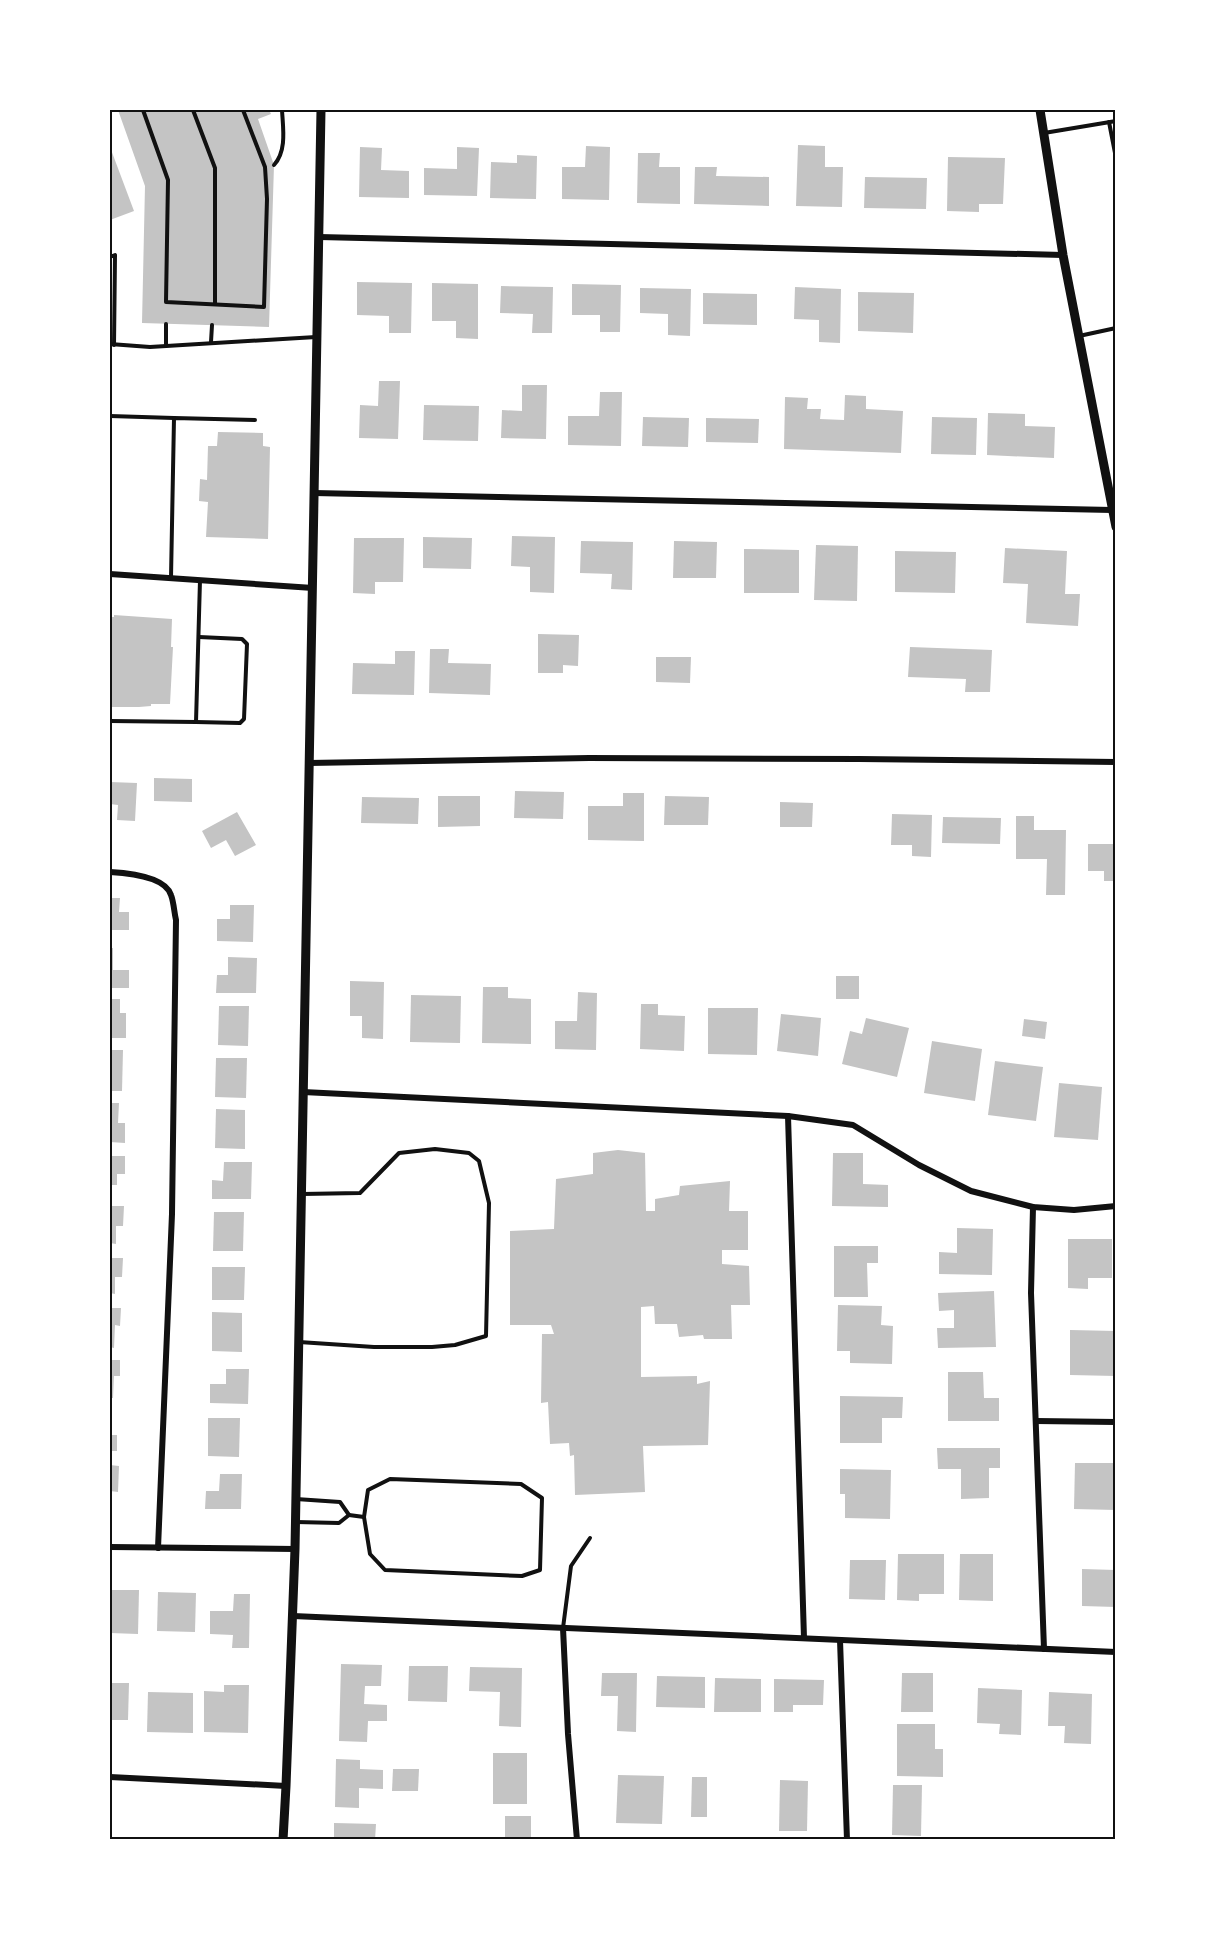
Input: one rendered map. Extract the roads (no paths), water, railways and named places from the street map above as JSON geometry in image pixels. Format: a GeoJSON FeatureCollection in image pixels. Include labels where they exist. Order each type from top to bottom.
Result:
{"type":"FeatureCollection","features":[{"type":"Feature","properties":{"kind":"street"},"geometry":{"type":"LineString","coordinates":[[283,1839],[296,1522],[321,110]]}},
{"type":"Feature","properties":{"kind":"street"},"geometry":{"type":"LineString","coordinates":[[1040,110],[1063,255],[1116,527]]}},
{"type":"Feature","properties":{"kind":"street"},"geometry":{"type":"LineString","coordinates":[[319,237],[1063,255]]}},
{"type":"Feature","properties":{"kind":"street"},"geometry":{"type":"LineString","coordinates":[[315,494],[1112,510]]}},
{"type":"Feature","properties":{"kind":"street"},"geometry":{"type":"LineString","coordinates":[[110,574],[313,588]]}},
{"type":"Feature","properties":{"kind":"street"},"geometry":{"type":"LineString","coordinates":[[309,763],[589,758],[848,758],[1116,762]]}},
{"type":"Feature","properties":{"kind":"street"},"geometry":{"type":"LineString","coordinates":[[110,872],[148,877],[165,885],[171,894],[176,920],[172,1214],[158,1548]]}},
{"type":"Feature","properties":{"kind":"street"},"geometry":{"type":"LineString","coordinates":[[303,1092],[788,1116],[853,1125],[919,1165],[971,1191],[1033,1207],[1074,1210],[1116,1206]]}},
{"type":"Feature","properties":{"kind":"street"},"geometry":{"type":"LineString","coordinates":[[788,1116],[804,1638]]}},
{"type":"Feature","properties":{"kind":"street"},"geometry":{"type":"LineString","coordinates":[[1033,1207],[1031,1293],[1044,1649]]}},
{"type":"Feature","properties":{"kind":"street"},"geometry":{"type":"LineString","coordinates":[[1036,1421],[1116,1422]]}},
{"type":"Feature","properties":{"kind":"street"},"geometry":{"type":"LineString","coordinates":[[110,1547],[295,1549]]}},
{"type":"Feature","properties":{"kind":"street"},"geometry":{"type":"LineString","coordinates":[[293,1616],[1116,1652]]}},
{"type":"Feature","properties":{"kind":"street"},"geometry":{"type":"LineString","coordinates":[[563,1628],[568,1734],[577,1839]]}},
{"type":"Feature","properties":{"kind":"street"},"geometry":{"type":"LineString","coordinates":[[840,1640],[847,1839]]}},
{"type":"Feature","properties":{"kind":"street"},"geometry":{"type":"LineString","coordinates":[[110,1777],[286,1786]]}},
{"type":"Feature","properties":{"kind":"lane"},"geometry":{"type":"LineString","coordinates":[[143,110],[168,180],[166,302],[264,307],[267,200],[265,166],[243,110]]}},
{"type":"Feature","properties":{"kind":"lane"},"geometry":{"type":"LineString","coordinates":[[193,110],[215,168],[215,304]]}},
{"type":"Feature","properties":{"kind":"lane"},"geometry":{"type":"LineString","coordinates":[[274,165],[280,159],[284,134],[282,110]]}},
{"type":"Feature","properties":{"kind":"lane"},"geometry":{"type":"LineString","coordinates":[[1044,134],[1116,121]]}},
{"type":"Feature","properties":{"kind":"lane"},"geometry":{"type":"LineString","coordinates":[[1109,122],[1116,158]]}},
{"type":"Feature","properties":{"kind":"lane"},"geometry":{"type":"LineString","coordinates":[[110,257],[115,255],[112,344],[166,345],[317,337]]}},
{"type":"Feature","properties":{"kind":"lane"},"geometry":{"type":"LineString","coordinates":[[166,324],[166,345]]}},
{"type":"Feature","properties":{"kind":"lane"},"geometry":{"type":"LineString","coordinates":[[211,342],[212,325]]}},
{"type":"Feature","properties":{"kind":"lane"},"geometry":{"type":"LineString","coordinates":[[1078,336],[1116,328]]}},
{"type":"Feature","properties":{"kind":"lane"},"geometry":{"type":"LineString","coordinates":[[110,416],[255,420]]}},
{"type":"Feature","properties":{"kind":"lane"},"geometry":{"type":"LineString","coordinates":[[171,578],[174,418]]}},
{"type":"Feature","properties":{"kind":"lane"},"geometry":{"type":"LineString","coordinates":[[196,722],[200,580]]}},
{"type":"Feature","properties":{"kind":"lane"},"geometry":{"type":"LineString","coordinates":[[110,721],[240,723],[244,719],[247,644],[242,639],[199,637]]}},
{"type":"Feature","properties":{"kind":"lane"},"geometry":{"type":"LineString","coordinates":[[299,1342],[374,1347],[432,1347],[455,1345],[486,1336],[488,1259],[489,1203],[479,1161],[469,1153],[435,1149],[399,1153],[360,1193],[302,1194]]}},
{"type":"Feature","properties":{"kind":"lane"},"geometry":{"type":"LineString","coordinates":[[390,1479],[521,1484],[542,1498],[540,1570],[522,1576],[385,1570],[370,1554],[364,1517],[368,1490],[390,1479]]}},
{"type":"Feature","properties":{"kind":"lane"},"geometry":{"type":"LineString","coordinates":[[296,1499],[340,1503],[349,1515],[364,1517]]}},
{"type":"Feature","properties":{"kind":"lane"},"geometry":{"type":"LineString","coordinates":[[296,1522],[339,1523],[349,1515]]}},
{"type":"Feature","properties":{"kind":"lane"},"geometry":{"type":"LineString","coordinates":[[563,1628],[571,1566],[590,1538]]}}]}
